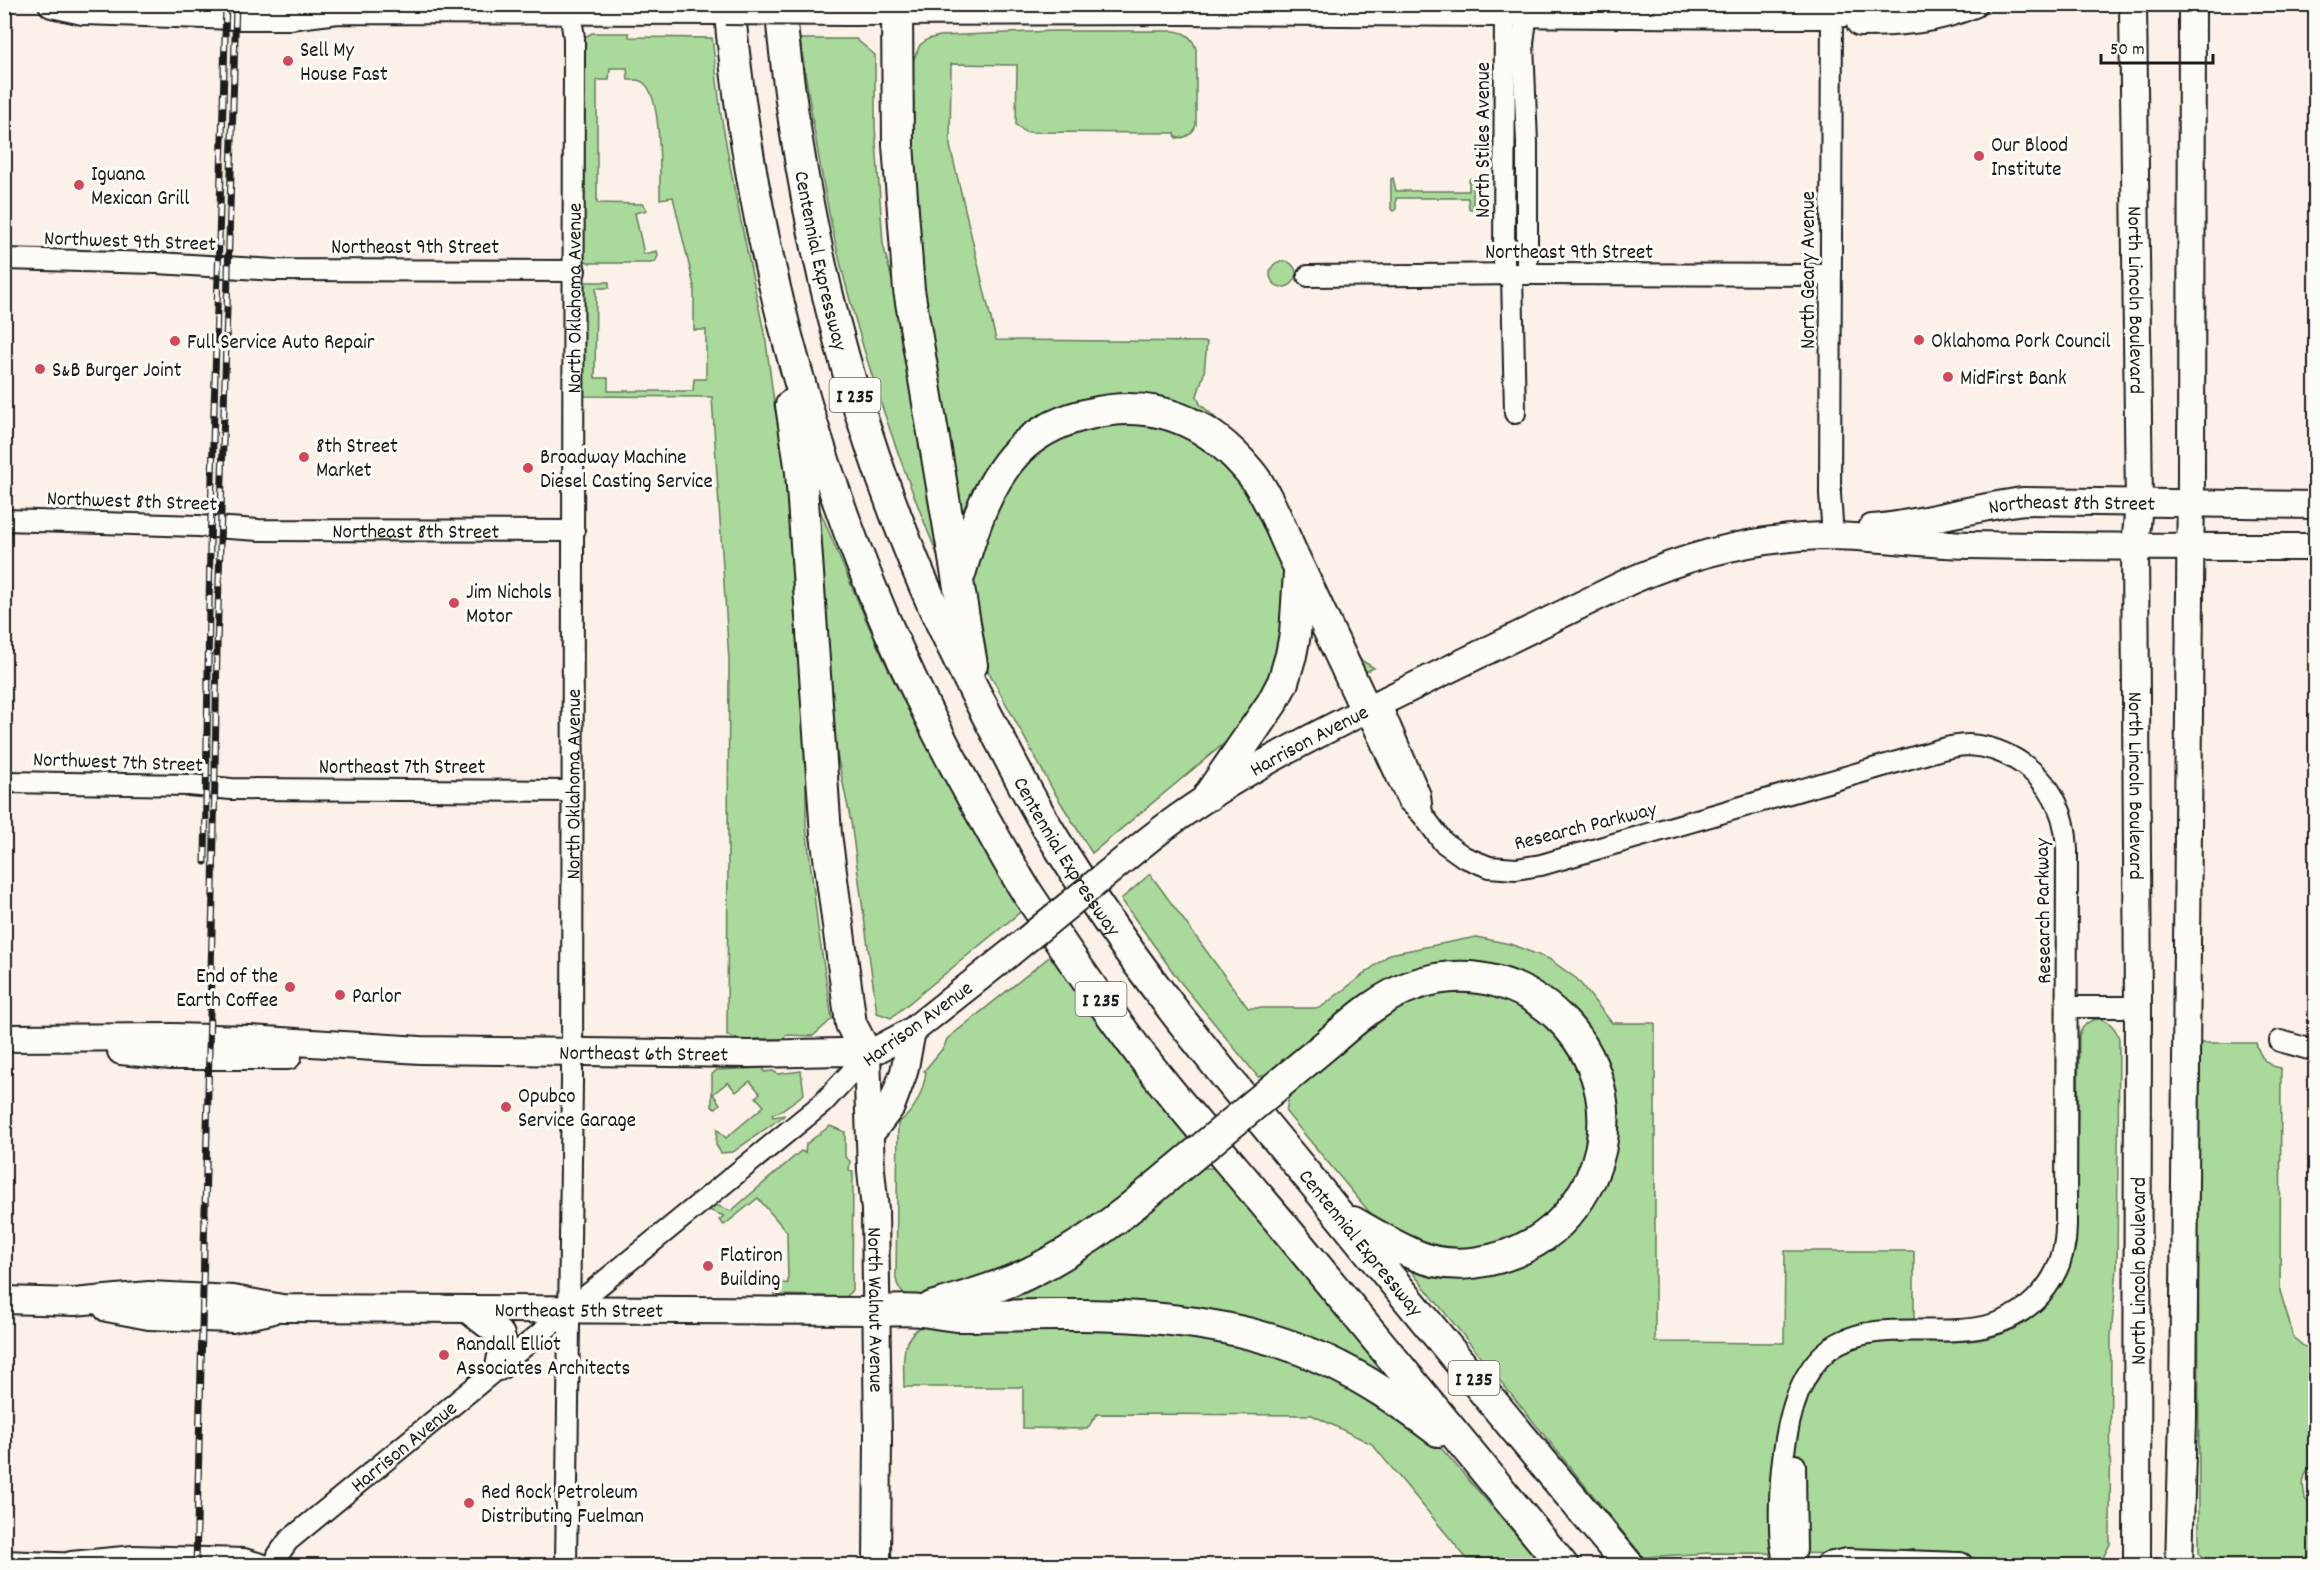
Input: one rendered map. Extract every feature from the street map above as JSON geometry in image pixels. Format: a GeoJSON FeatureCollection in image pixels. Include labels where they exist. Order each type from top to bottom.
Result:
{"type":"FeatureCollection","features":[{"type":"Feature","properties":{"kind":"highway","name":"I 235"},"geometry":{"type":"LineString","coordinates":[[729,4],[736,76],[754,193],[770,272],[807,409],[868,582],[909,674],[954,764],[1024,887],[1076,965],[1143,1057],[1555,1556]]}},
{"type":"Feature","properties":{"kind":"highway","name":"Centennial Expressway"},"geometry":{"type":"LineString","coordinates":[[780,4],[788,95],[801,174],[824,281],[851,381],[878,468],[906,543],[938,618],[1026,791],[1104,916],[1151,982],[1208,1055],[1620,1555]]}},
{"type":"Feature","properties":{"kind":"highway"},"geometry":{"type":"LineString","coordinates":[[897,8],[898,145],[909,290],[978,697]]}},
{"type":"Feature","properties":{"kind":"highway"},"geometry":{"type":"LineString","coordinates":[[770,272],[801,472],[826,834],[851,1024],[867,1055]]}},
{"type":"Feature","properties":{"kind":"highway"},"geometry":{"type":"LineString","coordinates":[[957,583],[971,535],[990,492],[1002,472],[1023,446],[1043,432],[1067,420],[1111,408],[1148,409],[1169,415],[1203,429],[1218,440],[1252,474],[1373,706]]}},
{"type":"Feature","properties":{"kind":"highway"},"geometry":{"type":"LineString","coordinates":[[1209,795],[1272,703],[1283,682],[1295,634],[1299,567]]}},
{"type":"Feature","properties":{"kind":"highway"},"geometry":{"type":"LineString","coordinates":[[921,1311],[1024,1276],[1085,1241],[1141,1199],[1379,1001],[1414,984],[1450,977],[1482,978],[1500,982],[1540,1001],[1569,1027],[1592,1062],[1599,1084],[1603,1107],[1600,1153],[1586,1188],[1576,1205],[1545,1235],[1504,1256],[1482,1262],[1456,1263],[1432,1260],[1403,1250],[1337,1212]]}},
{"type":"Feature","properties":{"kind":"highway"},"geometry":{"type":"LineString","coordinates":[[876,1311],[921,1311],[957,1316],[1150,1316],[1212,1324],[1250,1333],[1322,1358],[1361,1378],[1414,1413],[1485,1469]]}},
{"type":"Feature","properties":{"kind":"main road"},"geometry":{"type":"LineString","coordinates":[[52,4],[83,11],[236,16],[289,16],[338,10],[570,8],[845,12],[897,8],[1181,11],[1832,10],[1896,4]]}},
{"type":"Feature","properties":{"kind":"main road"},"geometry":{"type":"LineString","coordinates":[[313,4],[338,10]]}},
{"type":"Feature","properties":{"kind":"main road"},"geometry":{"type":"LineString","coordinates":[[1832,10],[1857,23],[1911,22],[1938,17],[1974,4]]}},
{"type":"Feature","properties":{"kind":"main road","name":"North Lincoln Boulevard"},"geometry":{"type":"LineString","coordinates":[[2133,4],[2139,504],[2135,546],[2138,1007],[2137,1566]]}},
{"type":"Feature","properties":{"kind":"main road"},"geometry":{"type":"LineString","coordinates":[[2179,1566],[2183,1392],[2191,504],[2192,4]]}},
{"type":"Feature","properties":{"kind":"main road","name":"Northeast 8th Street"},"geometry":{"type":"LineString","coordinates":[[1630,582],[1671,564],[1722,549],[1776,540],[1833,536],[2013,502],[2316,505]]}},
{"type":"Feature","properties":{"kind":"main road","name":"Northeast 8th Street"},"geometry":{"type":"LineString","coordinates":[[1833,536],[1967,545],[2316,547]]}},
{"type":"Feature","properties":{"kind":"main road","name":"Harrison Avenue"},"geometry":{"type":"LineString","coordinates":[[867,1055],[912,1031],[1166,825],[1209,795],[1277,755],[1373,706],[1630,582]]}},
{"type":"Feature","properties":{"kind":"main road"},"geometry":{"type":"LineString","coordinates":[[871,1133],[891,1107],[904,1072],[912,1031]]}},
{"type":"Feature","properties":{"kind":"main road","name":"Northeast 6th Street"},"geometry":{"type":"LineString","coordinates":[[14,1038],[172,1046],[251,1057],[420,1050],[572,1053],[841,1052],[867,1055]]}},
{"type":"Feature","properties":{"kind":"main road","name":"North Walnut Avenue"},"geometry":{"type":"LineString","coordinates":[[867,1055],[871,1170],[875,1210],[877,1566]]}},
{"type":"Feature","properties":{"kind":"main road","name":"Northeast 5th Street"},"geometry":{"type":"LineString","coordinates":[[74,1302],[149,1295],[233,1299],[282,1308],[876,1311]]}},
{"type":"Feature","properties":{"kind":"main road"},"geometry":{"type":"LineString","coordinates":[[4,1300],[74,1302]]}},
{"type":"Feature","properties":{"kind":"main road","name":"Northeast 5th Street"},"geometry":{"type":"LineString","coordinates":[[74,1302],[149,1316],[232,1318],[282,1308]]}},
{"type":"Feature","properties":{"kind":"main road"},"geometry":{"type":"LineString","coordinates":[[468,1310],[501,1335],[503,1345],[499,1367]]}},
{"type":"Feature","properties":{"kind":"main road"},"geometry":{"type":"LineString","coordinates":[[1829,1566],[1847,1562],[1960,1566]]}},
{"type":"Feature","properties":{"kind":"street","name":"North Oklahoma Avenue"},"geometry":{"type":"LineString","coordinates":[[566,1566],[572,1053],[575,271],[574,38],[570,8]]}},
{"type":"Feature","properties":{"kind":"street","name":"North Stiles Avenue"},"geometry":{"type":"LineString","coordinates":[[1515,413],[1514,275],[1527,143],[1523,43],[1516,9]]}},
{"type":"Feature","properties":{"kind":"street","name":"North Geary Avenue"},"geometry":{"type":"LineString","coordinates":[[1832,10],[1830,494],[1833,536]]}},
{"type":"Feature","properties":{"kind":"street","name":"Northwest 9th Street"},"geometry":{"type":"LineString","coordinates":[[4,259],[157,263],[255,269]]}},
{"type":"Feature","properties":{"kind":"street","name":"Northeast 9th Street"},"geometry":{"type":"LineString","coordinates":[[255,269],[575,271]]}},
{"type":"Feature","properties":{"kind":"street","name":"Northeast 9th Street"},"geometry":{"type":"LineString","coordinates":[[1308,276],[1830,275]]}},
{"type":"Feature","properties":{"kind":"street","name":"Northwest 8th Street"},"geometry":{"type":"LineString","coordinates":[[4,520],[259,530]]}},
{"type":"Feature","properties":{"kind":"street","name":"Northeast 8th Street"},"geometry":{"type":"LineString","coordinates":[[259,530],[574,531]]}},
{"type":"Feature","properties":{"kind":"street","name":"Research Parkway"},"geometry":{"type":"LineString","coordinates":[[1373,706],[1407,801],[1422,814],[1443,842],[1464,857],[1489,867],[1529,868],[1938,750],[1969,745],[2013,758],[2034,773],[2053,796],[2062,817],[2067,849],[2066,1238],[2060,1262],[2049,1284],[2032,1303],[2000,1323],[1965,1329],[1892,1330],[1853,1337],[1830,1350],[1810,1369],[1797,1392],[1789,1418],[1784,1453],[1780,1533],[1785,1566]]}},
{"type":"Feature","properties":{"kind":"street","name":"Northwest 7th Street"},"geometry":{"type":"LineString","coordinates":[[4,782],[189,785],[231,789]]}},
{"type":"Feature","properties":{"kind":"street","name":"Northeast 7th Street"},"geometry":{"type":"LineString","coordinates":[[231,789],[572,791]]}},
{"type":"Feature","properties":{"kind":"street"},"geometry":{"type":"LineString","coordinates":[[2067,1007],[2138,1007]]}},
{"type":"Feature","properties":{"kind":"street"},"geometry":{"type":"LineString","coordinates":[[2280,1041],[2316,1051]]}},
{"type":"Feature","properties":{"kind":"street","name":"Harrison Avenue"},"geometry":{"type":"LineString","coordinates":[[275,1566],[278,1555],[288,1541],[823,1103],[867,1055]]}},
{"type":"Feature","properties":{"kind":"street","name":"Research Parkway"},"geometry":{"type":"LineString","coordinates":[[1789,1418],[1795,1453],[1796,1534],[1796,1550],[1790,1566]]}},
{"type":"Feature","properties":{"kind":"street"},"geometry":{"type":"LineString","coordinates":[[4,1561],[71,1562],[134,1556],[244,1559],[268,1566]]}},
{"type":"Feature","properties":{"kind":"street"},"geometry":{"type":"LineString","coordinates":[[71,1562],[94,1566]]}},
{"type":"Feature","properties":{"kind":"green space"},"geometry":{"type":"Polygon","coordinates":[[[1053,31],[1174,31],[1185,34],[1191,39],[1196,49],[1196,125],[1188,135],[1176,138],[1175,133],[1025,132],[1016,125],[1017,65],[951,64],[950,146],[996,340],[1207,342],[1204,373],[1197,396],[1200,404],[1247,446],[1264,467],[1356,657],[1374,668],[1359,675],[1209,424],[1057,415],[965,533],[923,331],[914,154],[913,61],[920,45],[928,39],[940,36],[1053,31]]]}},
{"type":"Feature","properties":{"kind":"green space"},"geometry":{"type":"Polygon","coordinates":[[[592,33],[629,33],[629,37],[712,38],[721,115],[766,342],[775,410],[792,470],[806,740],[806,826],[832,1019],[813,1036],[786,1035],[783,1039],[756,1039],[755,1043],[727,1036],[729,660],[712,397],[582,396],[582,285],[585,282],[609,282],[609,288],[596,288],[595,378],[608,378],[608,391],[693,391],[694,379],[706,379],[706,330],[694,330],[694,286],[673,197],[660,199],[660,156],[655,105],[651,92],[645,84],[628,80],[627,68],[610,68],[609,80],[597,80],[597,203],[643,204],[647,210],[635,213],[644,254],[657,251],[658,256],[655,262],[650,263],[590,263],[583,260],[583,38],[592,33]]]}},
{"type":"Feature","properties":{"kind":"green space"},"geometry":{"type":"Polygon","coordinates":[[[800,39],[856,39],[875,55],[875,127],[883,244],[914,367],[942,566],[880,402],[843,275],[828,208],[800,39]]]}},
{"type":"Feature","properties":{"kind":"green space"},"geometry":{"type":"Polygon","coordinates":[[[1393,178],[1396,191],[1469,191],[1471,178],[1473,180],[1473,209],[1469,209],[1468,198],[1396,198],[1396,209],[1393,211],[1391,209],[1391,179],[1393,178]]]}},
{"type":"Feature","properties":{"kind":"green space"},"geometry":{"type":"Polygon","coordinates":[[[1283,261],[1292,265],[1296,274],[1292,283],[1283,287],[1274,283],[1270,274],[1274,265],[1283,261]]]}},
{"type":"Feature","properties":{"kind":"green space"},"geometry":{"type":"Polygon","coordinates":[[[1089,422],[1173,425],[1230,463],[1279,550],[1287,581],[1285,653],[1244,727],[1092,853],[1053,790],[981,661],[972,599],[973,570],[979,541],[1022,461],[1089,422]]]}},
{"type":"Feature","properties":{"kind":"green space"},"geometry":{"type":"Polygon","coordinates":[[[812,491],[870,630],[906,705],[955,794],[1024,909],[891,1018],[877,1013],[851,822],[826,701],[812,491]]]}},
{"type":"Feature","properties":{"kind":"green space"},"geometry":{"type":"Polygon","coordinates":[[[1150,874],[1248,1008],[1320,1008],[1390,954],[1476,937],[1510,944],[1549,959],[1577,979],[1612,1023],[1655,1023],[1655,1342],[1784,1343],[1785,1251],[1914,1251],[1914,1341],[1976,1341],[2018,1327],[2044,1306],[2055,1293],[2064,1278],[2076,1244],[2079,1035],[2088,1022],[2100,1019],[2106,1021],[2116,1031],[2119,1039],[2117,1268],[2111,1336],[2110,1544],[2102,1560],[2089,1566],[1919,1554],[1711,1553],[1643,1557],[1403,1261],[1487,1269],[1601,1176],[1589,1043],[1457,968],[1277,1073],[1258,1077],[1178,979],[1121,899],[1150,874]]]}},
{"type":"Feature","properties":{"kind":"green space"},"geometry":{"type":"Polygon","coordinates":[[[1053,954],[1190,1133],[1182,1152],[1052,1254],[922,1298],[908,1296],[899,1289],[896,1279],[898,1123],[914,1107],[923,1087],[926,1072],[924,1071],[944,1047],[947,1039],[1053,954]]]}},
{"type":"Feature","properties":{"kind":"green space"},"geometry":{"type":"Polygon","coordinates":[[[1421,989],[1513,995],[1576,1051],[1595,1136],[1560,1213],[1479,1255],[1391,1238],[1286,1112],[1290,1090],[1321,1062],[1421,989]]]}},
{"type":"Feature","properties":{"kind":"green space"},"geometry":{"type":"Polygon","coordinates":[[[2198,1043],[2256,1043],[2264,1060],[2281,1068],[2280,1291],[2294,1338],[2315,1356],[2315,1461],[2305,1475],[2303,1484],[2305,1499],[2315,1509],[2315,1565],[2206,1565],[2199,1553],[2198,1043]]]}},
{"type":"Feature","properties":{"kind":"green space"},"geometry":{"type":"Polygon","coordinates":[[[764,1068],[764,1072],[773,1071],[778,1074],[801,1071],[804,1094],[779,1112],[772,1114],[773,1117],[785,1115],[733,1152],[721,1153],[716,1145],[717,1129],[726,1138],[764,1106],[756,1097],[760,1093],[750,1081],[736,1092],[728,1082],[713,1094],[720,1104],[716,1108],[712,1107],[712,1074],[717,1070],[764,1068]]]}},
{"type":"Feature","properties":{"kind":"green space"},"geometry":{"type":"Polygon","coordinates":[[[830,1126],[845,1132],[845,1157],[850,1161],[849,1171],[853,1172],[852,1290],[845,1299],[824,1301],[824,1296],[775,1295],[775,1284],[788,1283],[787,1232],[758,1198],[724,1225],[719,1220],[724,1216],[709,1210],[716,1205],[731,1211],[801,1151],[805,1153],[806,1144],[830,1126]]]}},
{"type":"Feature","properties":{"kind":"green space"},"geometry":{"type":"Polygon","coordinates":[[[1196,1168],[1219,1168],[1410,1399],[1313,1347],[972,1308],[1196,1168]]]}},
{"type":"Feature","properties":{"kind":"green space"},"geometry":{"type":"Polygon","coordinates":[[[1168,1325],[1326,1367],[1442,1449],[1537,1559],[1467,1559],[1372,1444],[1312,1415],[1097,1414],[1087,1429],[1023,1428],[1023,1387],[904,1387],[906,1345],[909,1338],[921,1326],[1168,1325]]]}},
{"type":"Feature","properties":{"kind":"railway"},"geometry":{"type":"LineString","coordinates":[[205,862],[210,546],[226,4]]}},
{"type":"Feature","properties":{"kind":"railway"},"geometry":{"type":"LineString","coordinates":[[196,1566],[217,647],[236,4]]}},
{"type":"Feature","properties":{"kind":"place","name":"Sell My House Fast"},"geometry":{"type":"Point","coordinates":[288,61]}},
{"type":"Feature","properties":{"kind":"place","name":"Our Blood Institute"},"geometry":{"type":"Point","coordinates":[1979,156]}},
{"type":"Feature","properties":{"kind":"place","name":"Iguana Mexican Grill"},"geometry":{"type":"Point","coordinates":[79,185]}},
{"type":"Feature","properties":{"kind":"place","name":"Oklahoma Pork Council"},"geometry":{"type":"Point","coordinates":[1919,340]}},
{"type":"Feature","properties":{"kind":"place","name":"Full Service Auto Repair"},"geometry":{"type":"Point","coordinates":[175,341]}},
{"type":"Feature","properties":{"kind":"place","name":"S&B Burger Joint"},"geometry":{"type":"Point","coordinates":[40,369]}},
{"type":"Feature","properties":{"kind":"place","name":"MidFirst Bank"},"geometry":{"type":"Point","coordinates":[1948,377]}},
{"type":"Feature","properties":{"kind":"place","name":"8th Street Market"},"geometry":{"type":"Point","coordinates":[304,457]}},
{"type":"Feature","properties":{"kind":"place","name":"Broadway Machine Diesel Casting Service"},"geometry":{"type":"Point","coordinates":[528,468]}},
{"type":"Feature","properties":{"kind":"place","name":"Jim Nichols Motor"},"geometry":{"type":"Point","coordinates":[454,603]}},
{"type":"Feature","properties":{"kind":"place","name":"End of the Earth Coffee"},"geometry":{"type":"Point","coordinates":[290,987]}},
{"type":"Feature","properties":{"kind":"place","name":"Parlor"},"geometry":{"type":"Point","coordinates":[340,995]}},
{"type":"Feature","properties":{"kind":"place","name":"Opubco Service Garage"},"geometry":{"type":"Point","coordinates":[506,1107]}},
{"type":"Feature","properties":{"kind":"place","name":"Flatiron Building"},"geometry":{"type":"Point","coordinates":[708,1266]}},
{"type":"Feature","properties":{"kind":"place","name":"Randall Elliot Associates Architects"},"geometry":{"type":"Point","coordinates":[444,1355]}},
{"type":"Feature","properties":{"kind":"place","name":"Red Rock Petroleum Distributing Fuelman"},"geometry":{"type":"Point","coordinates":[469,1503]}}]}
